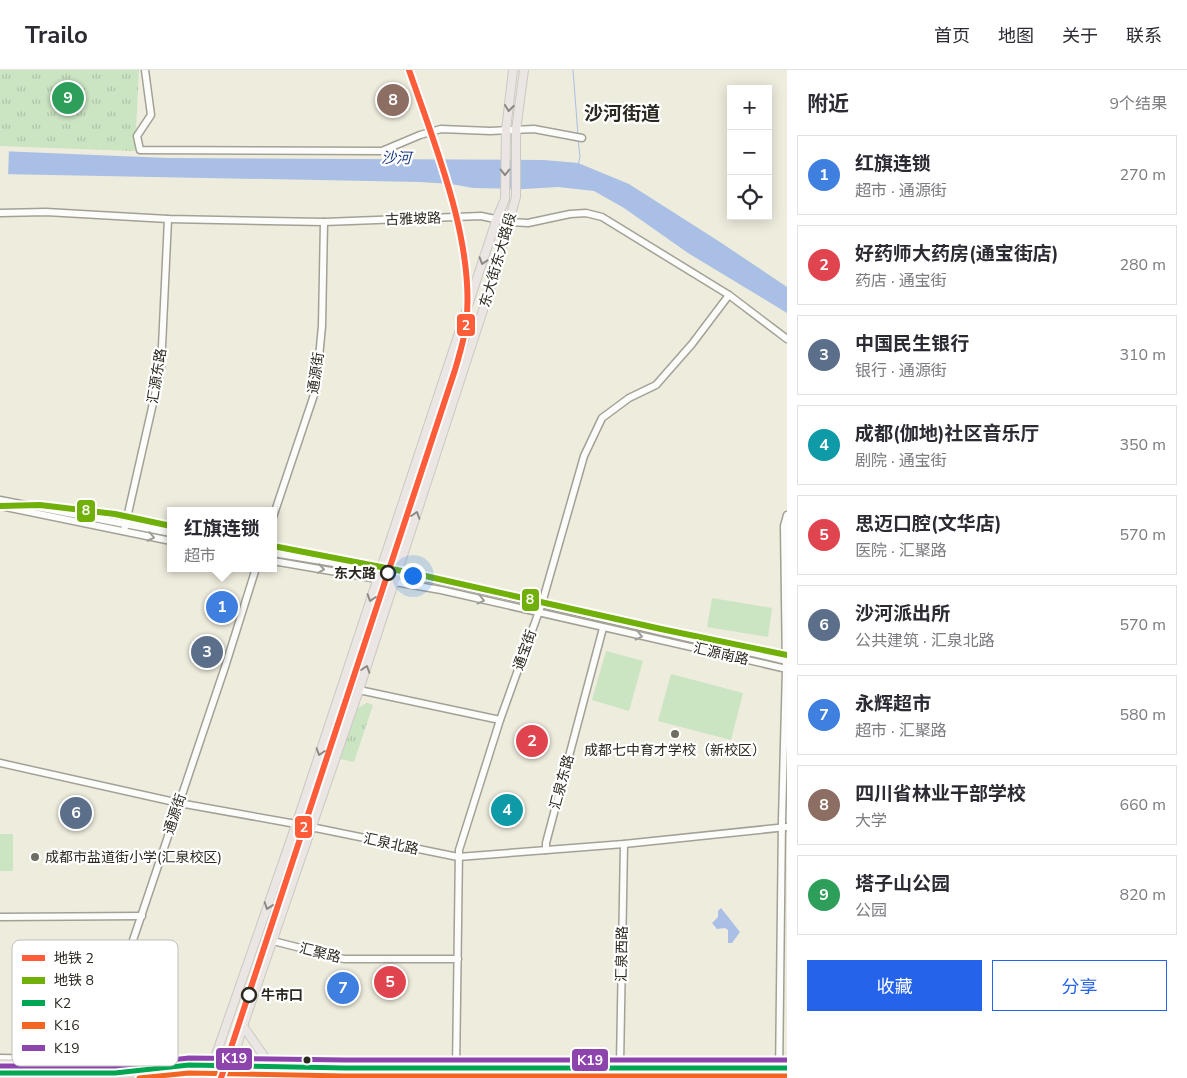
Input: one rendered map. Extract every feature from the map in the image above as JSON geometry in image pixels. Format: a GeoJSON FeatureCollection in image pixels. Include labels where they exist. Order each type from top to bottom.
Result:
{"type":"FeatureCollection","features":[{"type":"Feature","properties":{"kind":"highway"},"geometry":{"type":"LineString","coordinates":[[325,1062],[544,1061],[618,1071]]}},
{"type":"Feature","properties":{"kind":"highway"},"geometry":{"type":"LineString","coordinates":[[178,1066],[782,1073]]}},
{"type":"Feature","properties":{"kind":"highway"},"geometry":{"type":"LineString","coordinates":[[0,1076],[246,1075],[316,1078]]}},
{"type":"Feature","properties":{"kind":"main road"},"geometry":{"type":"LineString","coordinates":[[506,130],[513,70]]}},
{"type":"Feature","properties":{"kind":"main road","name":"东大街东大路段"},"geometry":{"type":"LineString","coordinates":[[227,1078],[243,1026],[359,690],[488,296],[516,197],[516,130],[524,70]]}},
{"type":"Feature","properties":{"kind":"main road","name":"东大街东大路段"},"geometry":{"type":"LineString","coordinates":[[209,1078],[296,824],[497,218],[505,199],[506,130]]}},
{"type":"Feature","properties":{"kind":"main road"},"geometry":{"type":"LineString","coordinates":[[243,1026],[268,1062]]}},
{"type":"Feature","properties":{"kind":"main road"},"geometry":{"type":"LineString","coordinates":[[0,1070],[212,1067],[231,1063],[325,1062],[339,1065],[456,1064],[708,1077],[782,1073]]}},
{"type":"Feature","properties":{"kind":"main road"},"geometry":{"type":"LineString","coordinates":[[246,1078],[456,1077],[618,1071]]}},
{"type":"Feature","properties":{"kind":"main road"},"geometry":{"type":"LineString","coordinates":[[0,1076],[61,1078]]}},
{"type":"Feature","properties":{"kind":"street"},"geometry":{"type":"LineString","coordinates":[[145,70],[151,115],[137,136],[140,150],[382,151],[420,135],[441,129],[490,131],[534,129],[582,138]]}},
{"type":"Feature","properties":{"kind":"street","name":"古雅坡路"},"geometry":{"type":"LineString","coordinates":[[0,213],[46,212],[168,219],[324,222],[481,216],[509,222],[528,223],[570,214],[586,213],[602,217],[729,295],[787,339]]}},
{"type":"Feature","properties":{"kind":"street","name":"汇源东路"},"geometry":{"type":"LineString","coordinates":[[124,527],[161,368],[168,219]]}},
{"type":"Feature","properties":{"kind":"street","name":"通源街"},"geometry":{"type":"LineString","coordinates":[[276,507],[316,389],[322,326],[324,222]]}},
{"type":"Feature","properties":{"kind":"street","name":"通宝街"},"geometry":{"type":"LineString","coordinates":[[456,1077],[459,850],[500,720],[541,604],[584,456],[602,418],[629,398],[656,385],[692,344],[729,295]]}},
{"type":"Feature","properties":{"kind":"street"},"geometry":{"type":"LineString","coordinates":[[0,500],[124,527],[167,540]]}},
{"type":"Feature","properties":{"kind":"street"},"geometry":{"type":"LineString","coordinates":[[0,506],[167,532]]}},
{"type":"Feature","properties":{"kind":"street"},"geometry":{"type":"LineString","coordinates":[[782,1073],[787,669],[784,526],[787,515]]}},
{"type":"Feature","properties":{"kind":"street","name":"汇源南路"},"geometry":{"type":"LineString","coordinates":[[277,554],[443,581],[786,661]]}},
{"type":"Feature","properties":{"kind":"street","name":"汇源南路"},"geometry":{"type":"LineString","coordinates":[[277,562],[441,590],[787,669]]}},
{"type":"Feature","properties":{"kind":"street","name":"通源街"},"geometry":{"type":"LineString","coordinates":[[133,940],[255,572]]}},
{"type":"Feature","properties":{"kind":"street","name":"汇泉东路"},"geometry":{"type":"LineString","coordinates":[[546,850],[546,843],[603,628]]}},
{"type":"Feature","properties":{"kind":"street"},"geometry":{"type":"LineString","coordinates":[[359,690],[500,720]]}},
{"type":"Feature","properties":{"kind":"street","name":"汇泉北路"},"geometry":{"type":"LineString","coordinates":[[0,763],[179,803],[312,827],[458,857],[624,844],[784,827]]}},
{"type":"Feature","properties":{"kind":"street","name":"汇泉西路"},"geometry":{"type":"LineString","coordinates":[[618,1071],[624,844]]}},
{"type":"Feature","properties":{"kind":"street"},"geometry":{"type":"LineString","coordinates":[[0,917],[142,916]]}},
{"type":"Feature","properties":{"kind":"street","name":"汇聚路"},"geometry":{"type":"LineString","coordinates":[[273,941],[344,959],[458,959]]}},
{"type":"Feature","properties":{"kind":"green space"},"geometry":{"type":"Polygon","coordinates":[[[0,70],[139,70],[135,151],[0,146],[0,70]]]}},
{"type":"Feature","properties":{"kind":"green space"},"geometry":{"type":"Polygon","coordinates":[[[712,598],[772,608],[768,637],[707,627],[712,598]]]}},
{"type":"Feature","properties":{"kind":"green space"},"geometry":{"type":"Polygon","coordinates":[[[606,651],[643,661],[629,711],[592,700],[606,651]]]}},
{"type":"Feature","properties":{"kind":"green space"},"geometry":{"type":"Polygon","coordinates":[[[671,674],[743,693],[731,740],[658,721],[671,674]]]}},
{"type":"Feature","properties":{"kind":"green space"},"geometry":{"type":"Polygon","coordinates":[[[367,703],[373,705],[354,762],[340,759],[358,708],[367,703]]]}},
{"type":"Feature","properties":{"kind":"green space"},"geometry":{"type":"Polygon","coordinates":[[[0,834],[13,834],[13,871],[0,871],[0,834]]]}},
{"type":"Feature","properties":{"kind":"water"},"geometry":{"type":"Polygon","coordinates":[[[0,151],[167,158],[544,160],[578,163],[629,184],[787,287],[787,313],[688,253],[624,208],[594,191],[558,187],[524,189],[473,188],[420,182],[0,174],[0,151]]]}},
{"type":"Feature","properties":{"kind":"water"},"geometry":{"type":"Polygon","coordinates":[[[721,908],[740,932],[732,943],[728,943],[728,930],[725,928],[717,929],[712,923],[718,917],[718,911],[721,908]]]}},
{"type":"Feature","properties":{"kind":"pier"},"geometry":{"type":"Polygon","coordinates":[[[0,149],[9,149],[8,177],[0,176],[0,149]]]}},
{"type":"Feature","properties":{"kind":"waterway"},"geometry":{"type":"LineString","coordinates":[[573,70],[578,135]]}},
{"type":"Feature","properties":{"kind":"waterway"},"geometry":{"type":"LineString","coordinates":[[578,139],[580,157],[578,165]]}},
{"type":"Feature","properties":{"kind":"metro line","name":"2"},"geometry":{"type":"LineString","coordinates":[[221,1078],[455,370],[465,331],[467,294],[465,262],[459,229],[441,163],[409,70]]}},
{"type":"Feature","properties":{"kind":"metro line","name":"8"},"geometry":{"type":"LineString","coordinates":[[0,506],[40,505],[115,514],[167,525]]}},
{"type":"Feature","properties":{"kind":"metro line","name":"8"},"geometry":{"type":"LineString","coordinates":[[277,547],[412,573],[661,629],[787,655]]}},
{"type":"Feature","properties":{"kind":"transit line","name":"K19"},"geometry":{"type":"LineString","coordinates":[[178,1059],[787,1060]]}},
{"type":"Feature","properties":{"kind":"transit line","name":"K2"},"geometry":{"type":"LineString","coordinates":[[0,1073],[115,1073],[189,1065],[345,1068],[787,1068]]}},
{"type":"Feature","properties":{"kind":"transit line","name":"K19"},"geometry":{"type":"LineString","coordinates":[[0,1066],[12,1066]]}},
{"type":"Feature","properties":{"kind":"transit line","name":"K19"},"geometry":{"type":"LineString","coordinates":[[12,1066],[115,1066]]}},
{"type":"Feature","properties":{"kind":"transit line","name":"K16"},"geometry":{"type":"LineString","coordinates":[[139,1078],[189,1073],[345,1076],[787,1076]]}},
{"type":"Feature","properties":{"kind":"place","name":"塔子山公园"},"geometry":{"type":"Point","coordinates":[68,98]}},
{"type":"Feature","properties":{"kind":"place","name":"四川省林业干部学校"},"geometry":{"type":"Point","coordinates":[393,100]}},
{"type":"Feature","properties":{"kind":"place","name":"东大路"},"geometry":{"type":"Point","coordinates":[388,573]}},
{"type":"Feature","properties":{"kind":"place","name":"红旗连锁"},"geometry":{"type":"Point","coordinates":[222,607]}},
{"type":"Feature","properties":{"kind":"place","name":"中国民生银行"},"geometry":{"type":"Point","coordinates":[207,652]}},
{"type":"Feature","properties":{"kind":"place","name":"成都七中育才学校（新校区）"},"geometry":{"type":"Point","coordinates":[675,734]}},
{"type":"Feature","properties":{"kind":"place","name":"好药师大药房(通宝街店)"},"geometry":{"type":"Point","coordinates":[532,741]}},
{"type":"Feature","properties":{"kind":"place","name":"成都(伽地)社区音乐厅"},"geometry":{"type":"Point","coordinates":[507,810]}},
{"type":"Feature","properties":{"kind":"place","name":"沙河派出所"},"geometry":{"type":"Point","coordinates":[76,813]}},
{"type":"Feature","properties":{"kind":"place","name":"成都市盐道街小学(汇泉校区)"},"geometry":{"type":"Point","coordinates":[35,857]}},
{"type":"Feature","properties":{"kind":"place","name":"思迈口腔(文华店)"},"geometry":{"type":"Point","coordinates":[390,982]}},
{"type":"Feature","properties":{"kind":"place","name":"永辉超市"},"geometry":{"type":"Point","coordinates":[343,988]}},
{"type":"Feature","properties":{"kind":"place","name":"牛市口"},"geometry":{"type":"Point","coordinates":[249,995]}},
{"type":"Feature","properties":{"kind":"district","name":"沙河街道"},"geometry":{"type":"Point","coordinates":[622,114]}},
{"type":"Feature","properties":{"kind":"water label","name":"沙河"},"geometry":{"type":"Point","coordinates":[396,158]}}]}
